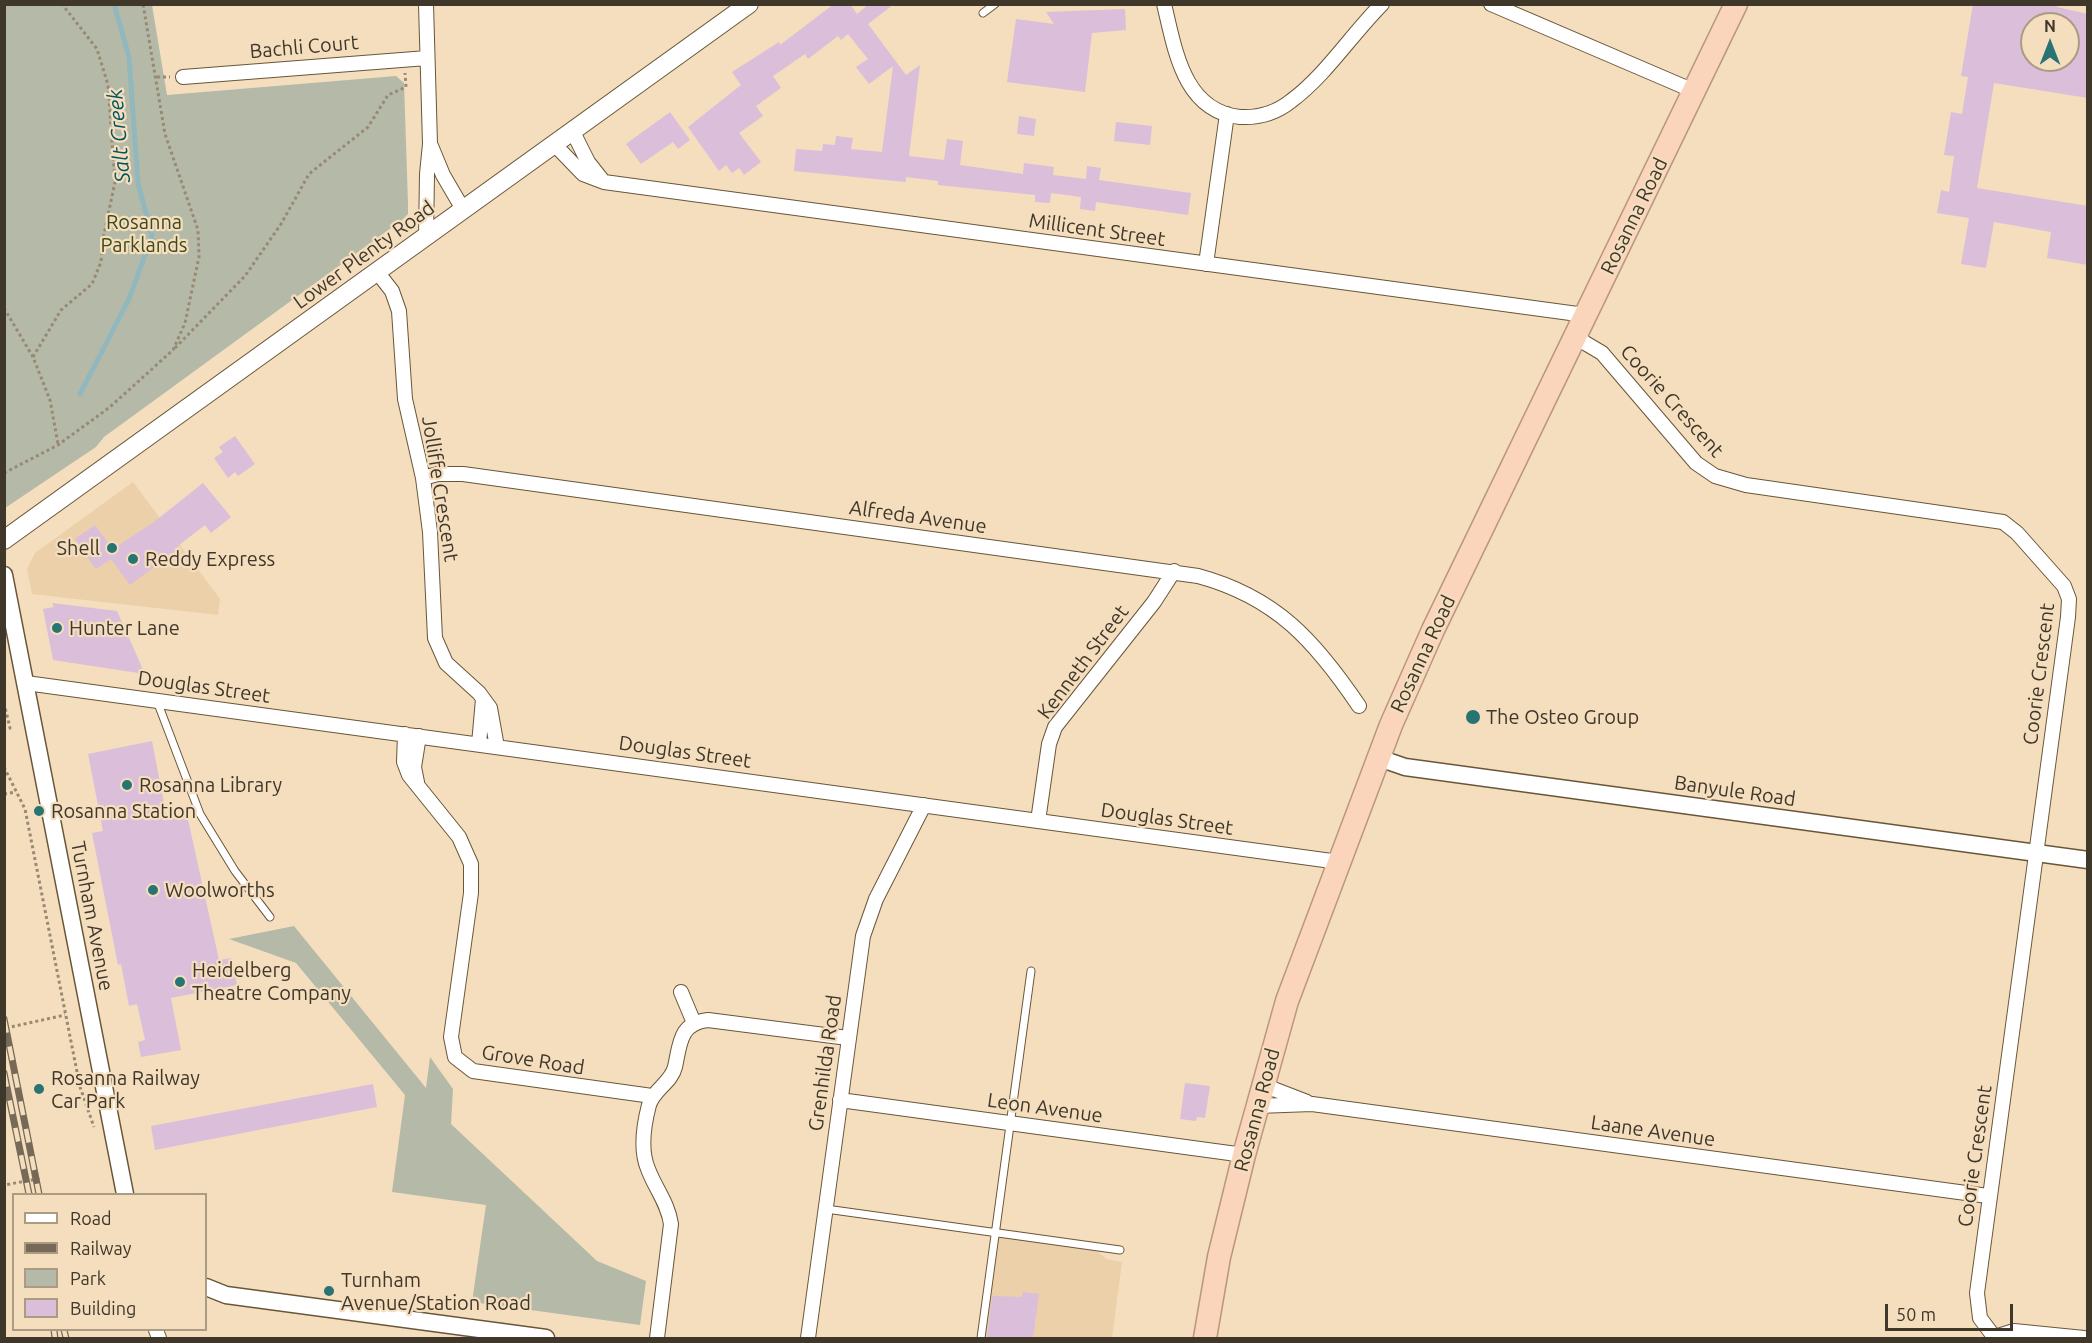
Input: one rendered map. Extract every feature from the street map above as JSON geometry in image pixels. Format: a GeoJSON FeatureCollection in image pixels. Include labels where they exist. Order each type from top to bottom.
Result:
{"type":"FeatureCollection","features":[{"type":"Feature","properties":{"kind":"highway","name":"Rosanna Road"},"geometry":{"type":"LineString","coordinates":[[1205,1338],[1220,1257],[1244,1155],[1287,1001],[1379,758],[1433,630],[1737,4]]}},
{"type":"Feature","properties":{"kind":"main road","name":"Lower Plenty Road"},"geometry":{"type":"LineString","coordinates":[[4,540],[465,211],[749,4]]}},
{"type":"Feature","properties":{"kind":"street"},"geometry":{"type":"LineString","coordinates":[[426,4],[430,144],[426,238]]}},
{"type":"Feature","properties":{"kind":"street"},"geometry":{"type":"LineString","coordinates":[[1164,4],[1178,60],[1188,83],[1204,102],[1227,114],[1262,116],[1283,107],[1306,87],[1382,4]]}},
{"type":"Feature","properties":{"kind":"street"},"geometry":{"type":"LineString","coordinates":[[1491,4],[1694,91]]}},
{"type":"Feature","properties":{"kind":"street","name":"Bachli Court"},"geometry":{"type":"LineString","coordinates":[[183,77],[428,58]]}},
{"type":"Feature","properties":{"kind":"street"},"geometry":{"type":"LineString","coordinates":[[1206,264],[1227,114]]}},
{"type":"Feature","properties":{"kind":"street"},"geometry":{"type":"LineString","coordinates":[[573,132],[588,162],[604,182]]}},
{"type":"Feature","properties":{"kind":"street"},"geometry":{"type":"LineString","coordinates":[[430,144],[443,175],[465,211]]}},
{"type":"Feature","properties":{"kind":"street","name":"Millicent Street"},"geometry":{"type":"LineString","coordinates":[[555,145],[583,174],[604,182],[1585,315]]}},
{"type":"Feature","properties":{"kind":"street","name":"Jolliffe Crescent"},"geometry":{"type":"LineString","coordinates":[[378,273],[392,291],[399,310],[405,399],[423,478],[433,558],[435,638],[446,663],[483,699],[493,714],[497,747]]}},
{"type":"Feature","properties":{"kind":"street","name":"Coorie Crescent"},"geometry":{"type":"LineString","coordinates":[[1575,337],[1602,353],[1696,463],[1714,476],[1746,485],[2003,522],[2057,576],[2068,593],[2069,606],[1988,1196],[1977,1293],[1980,1318],[1995,1338]]}},
{"type":"Feature","properties":{"kind":"street","name":"Alfreda Avenue"},"geometry":{"type":"LineString","coordinates":[[423,478],[438,474],[463,474],[1174,571],[1218,581],[1257,599],[1296,627],[1326,659],[1359,706]]}},
{"type":"Feature","properties":{"kind":"street","name":"Kenneth Street"},"geometry":{"type":"LineString","coordinates":[[1038,820],[1049,744],[1055,727],[1155,602],[1174,571]]}},
{"type":"Feature","properties":{"kind":"street","name":"Turnham Avenue"},"geometry":{"type":"LineString","coordinates":[[4,575],[125,1193]]}},
{"type":"Feature","properties":{"kind":"street","name":"Douglas Street"},"geometry":{"type":"LineString","coordinates":[[26,683],[1339,862]]}},
{"type":"Feature","properties":{"kind":"street"},"geometry":{"type":"LineString","coordinates":[[479,744],[483,699]]}},
{"type":"Feature","properties":{"kind":"street","name":"Grove Road"},"geometry":{"type":"LineString","coordinates":[[405,734],[404,762],[409,775],[459,837],[471,864],[471,893],[451,1037],[455,1057],[473,1071],[652,1096]]}},
{"type":"Feature","properties":{"kind":"street"},"geometry":{"type":"LineString","coordinates":[[417,784],[414,767],[419,736]]}},
{"type":"Feature","properties":{"kind":"street","name":"Banyule Road"},"geometry":{"type":"LineString","coordinates":[[1379,758],[1405,767],[2088,860]]}},
{"type":"Feature","properties":{"kind":"street","name":"Grenhilda Road"},"geometry":{"type":"LineString","coordinates":[[807,1338],[848,1038],[867,923],[876,899],[924,805]]}},
{"type":"Feature","properties":{"kind":"street"},"geometry":{"type":"LineString","coordinates":[[681,992],[694,1023]]}},
{"type":"Feature","properties":{"kind":"street"},"geometry":{"type":"LineString","coordinates":[[657,1338],[671,1224],[667,1206],[648,1171],[644,1154],[648,1111],[652,1096],[674,1072],[680,1039],[694,1023],[715,1020],[848,1038]]}},
{"type":"Feature","properties":{"kind":"street","name":"Laane Avenue"},"geometry":{"type":"LineString","coordinates":[[1260,1095],[1312,1104]]}},
{"type":"Feature","properties":{"kind":"street","name":"Laane Avenue"},"geometry":{"type":"LineString","coordinates":[[1260,1095],[1988,1196]]}},
{"type":"Feature","properties":{"kind":"street","name":"Leon Avenue"},"geometry":{"type":"LineString","coordinates":[[840,1100],[1244,1155]]}},
{"type":"Feature","properties":{"kind":"street"},"geometry":{"type":"LineString","coordinates":[[207,1287],[226,1295]]}},
{"type":"Feature","properties":{"kind":"street"},"geometry":{"type":"LineString","coordinates":[[207,1297],[226,1295],[546,1338]]}},
{"type":"Feature","properties":{"kind":"street"},"geometry":{"type":"LineString","coordinates":[[1995,1338],[2022,1331],[2084,1338]]}},
{"type":"Feature","properties":{"kind":"lane"},"geometry":{"type":"LineString","coordinates":[[983,13],[995,4]]}},
{"type":"Feature","properties":{"kind":"lane"},"geometry":{"type":"LineString","coordinates":[[156,701],[200,814],[235,871],[270,917]]}},
{"type":"Feature","properties":{"kind":"lane"},"geometry":{"type":"LineString","coordinates":[[981,1338],[1031,970]]}},
{"type":"Feature","properties":{"kind":"lane"},"geometry":{"type":"LineString","coordinates":[[825,1209],[1120,1250]]}},
{"type":"Feature","properties":{"kind":"path"},"geometry":{"type":"LineString","coordinates":[[33,357],[61,310],[92,284],[101,262],[103,239],[115,182],[108,85],[97,49],[62,4]]}},
{"type":"Feature","properties":{"kind":"path"},"geometry":{"type":"LineString","coordinates":[[142,4],[165,134],[195,219],[199,243],[192,296],[185,323],[173,350]]}},
{"type":"Feature","properties":{"kind":"path"},"geometry":{"type":"LineString","coordinates":[[4,473],[58,445],[110,407],[173,350],[245,276],[281,224],[309,174],[368,127],[388,95],[406,87]]}},
{"type":"Feature","properties":{"kind":"path"},"geometry":{"type":"LineString","coordinates":[[4,308],[33,357],[50,400],[58,445]]}},
{"type":"Feature","properties":{"kind":"path"},"geometry":{"type":"LineString","coordinates":[[4,703],[10,728],[4,729]]}},
{"type":"Feature","properties":{"kind":"path"},"geometry":{"type":"LineString","coordinates":[[4,767],[25,809],[80,1086],[95,1132]]}},
{"type":"Feature","properties":{"kind":"path"},"geometry":{"type":"LineString","coordinates":[[4,794],[16,792]]}},
{"type":"Feature","properties":{"kind":"path"},"geometry":{"type":"LineString","coordinates":[[4,1185],[38,1179],[5,1027],[65,1015]]}},
{"type":"Feature","properties":{"kind":"shaded area","name":"Shell"},"geometry":{"type":"Polygon","coordinates":[[[133,482],[220,599],[218,615],[32,594],[27,569],[35,553],[133,482]]]}},
{"type":"Feature","properties":{"kind":"shaded area"},"geometry":{"type":"Polygon","coordinates":[[[991,1235],[1092,1248],[1107,1259],[1122,1262],[1112,1338],[977,1338],[991,1235]]]}},
{"type":"Feature","properties":{"kind":"green space","name":"Rosanna Parklands"},"geometry":{"type":"Polygon","coordinates":[[[5,4],[152,5],[167,95],[396,76],[404,83],[408,214],[104,437],[96,447],[5,508],[5,4]]]}},
{"type":"Feature","properties":{"kind":"green space"},"geometry":{"type":"Polygon","coordinates":[[[294,926],[426,1088],[430,1057],[453,1089],[451,1124],[597,1261],[646,1281],[640,1325],[472,1302],[486,1205],[392,1192],[405,1095],[296,963],[229,939],[294,926]]]}},
{"type":"Feature","properties":{"kind":"building"},"geometry":{"type":"Polygon","coordinates":[[[834,4],[850,4],[857,14],[869,4],[894,4],[868,24],[906,75],[920,65],[909,156],[944,160],[947,139],[963,141],[960,165],[1023,174],[1024,163],[1054,167],[1053,175],[1086,179],[1087,166],[1101,168],[1099,180],[1191,193],[1188,215],[1096,202],[1095,211],[1080,209],[1081,197],[1051,193],[1050,203],[1035,202],[1035,195],[938,185],[938,181],[906,177],[906,182],[794,171],[796,149],[822,151],[823,144],[835,145],[836,136],[853,138],[851,149],[882,152],[893,66],[869,84],[856,67],[868,59],[848,34],[841,40],[838,36],[808,59],[805,54],[773,76],[781,88],[756,106],[763,116],[739,133],[761,162],[744,175],[739,168],[732,173],[726,165],[719,171],[688,127],[741,85],[732,72],[779,42],[780,45],[834,4]]]}},
{"type":"Feature","properties":{"kind":"building"},"geometry":{"type":"Polygon","coordinates":[[[1973,4],[2057,4],[2057,7],[2079,12],[2020,12],[2020,72],[2080,72],[2080,12],[2088,14],[2088,98],[1994,83],[1977,188],[2088,206],[2088,265],[2047,258],[2051,232],[1994,222],[1986,268],[1961,264],[1969,218],[1937,213],[1941,190],[1949,192],[1954,156],[1944,155],[1951,112],[1962,114],[1968,77],[1961,76],[1973,4]]]}},
{"type":"Feature","properties":{"kind":"building"},"geometry":{"type":"Polygon","coordinates":[[[1125,9],[1126,30],[1092,33],[1085,92],[1007,82],[1016,19],[1054,24],[1046,12],[1125,9]]]}},
{"type":"Feature","properties":{"kind":"building"},"geometry":{"type":"Polygon","coordinates":[[[670,112],[690,140],[678,149],[673,142],[641,164],[626,144],[670,112]]]}},
{"type":"Feature","properties":{"kind":"building"},"geometry":{"type":"Polygon","coordinates":[[[1019,116],[1036,119],[1034,136],[1017,134],[1019,116]]]}},
{"type":"Feature","properties":{"kind":"building"},"geometry":{"type":"Polygon","coordinates":[[[1116,122],[1152,126],[1150,145],[1114,141],[1116,122]]]}},
{"type":"Feature","properties":{"kind":"building"},"geometry":{"type":"Polygon","coordinates":[[[235,436],[255,464],[238,476],[235,472],[228,478],[214,458],[223,452],[219,447],[235,436]]]}},
{"type":"Feature","properties":{"kind":"building"},"geometry":{"type":"Polygon","coordinates":[[[203,483],[231,517],[211,533],[205,525],[174,549],[176,551],[130,585],[111,559],[96,569],[75,539],[95,525],[113,549],[154,522],[203,483]]]}},
{"type":"Feature","properties":{"kind":"building"},"geometry":{"type":"Polygon","coordinates":[[[52,603],[117,611],[145,674],[53,660],[43,609],[54,607],[52,603]]]}},
{"type":"Feature","properties":{"kind":"building"},"geometry":{"type":"Polygon","coordinates":[[[152,741],[167,819],[187,815],[219,960],[232,958],[237,985],[171,998],[181,1050],[141,1057],[138,1042],[145,1040],[137,1004],[129,1006],[121,964],[118,965],[92,833],[103,831],[88,754],[152,741]]]}},
{"type":"Feature","properties":{"kind":"building"},"geometry":{"type":"Polygon","coordinates":[[[1185,1083],[1210,1086],[1205,1118],[1197,1117],[1196,1121],[1180,1119],[1185,1083]]]}},
{"type":"Feature","properties":{"kind":"building"},"geometry":{"type":"Polygon","coordinates":[[[373,1084],[377,1107],[155,1150],[151,1126],[373,1084]]]}},
{"type":"Feature","properties":{"kind":"building"},"geometry":{"type":"Polygon","coordinates":[[[1023,1292],[1039,1294],[1033,1338],[987,1338],[992,1296],[1022,1297],[1023,1292]]]}},
{"type":"Feature","properties":{"kind":"waterway","name":"Salt Creek"},"geometry":{"type":"LineString","coordinates":[[80,394],[129,299],[152,236],[138,183],[129,57],[114,4]]}},
{"type":"Feature","properties":{"kind":"railway"},"geometry":{"type":"LineString","coordinates":[[4,1019],[39,1193]]}},
{"type":"Feature","properties":{"kind":"railway"},"geometry":{"type":"LineString","coordinates":[[4,1073],[29,1193]]}},
{"type":"Feature","properties":{"kind":"railway"},"geometry":{"type":"LineString","coordinates":[[54,1331],[55,1338]]}},
{"type":"Feature","properties":{"kind":"railway"},"geometry":{"type":"LineString","coordinates":[[64,1331],[66,1338]]}},
{"type":"Feature","properties":{"kind":"place","name":"Shell"},"geometry":{"type":"Point","coordinates":[112,548]}},
{"type":"Feature","properties":{"kind":"place","name":"Reddy Express"},"geometry":{"type":"Point","coordinates":[133,559]}},
{"type":"Feature","properties":{"kind":"place","name":"Hunter Lane"},"geometry":{"type":"Point","coordinates":[57,628]}},
{"type":"Feature","properties":{"kind":"place","name":"The Osteo Group"},"geometry":{"type":"Point","coordinates":[1473,717]}},
{"type":"Feature","properties":{"kind":"place","name":"Rosanna Library"},"geometry":{"type":"Point","coordinates":[127,785]}},
{"type":"Feature","properties":{"kind":"place","name":"Rosanna Station"},"geometry":{"type":"Point","coordinates":[39,811]}},
{"type":"Feature","properties":{"kind":"place","name":"Woolworths"},"geometry":{"type":"Point","coordinates":[153,890]}},
{"type":"Feature","properties":{"kind":"place","name":"Heidelberg Theatre Company"},"geometry":{"type":"Point","coordinates":[180,982]}},
{"type":"Feature","properties":{"kind":"place","name":"Rosanna Railway Car Park"},"geometry":{"type":"Point","coordinates":[39,1089]}},
{"type":"Feature","properties":{"kind":"place","name":"Turnham Avenue/Station Road"},"geometry":{"type":"Point","coordinates":[329,1291]}}]}
